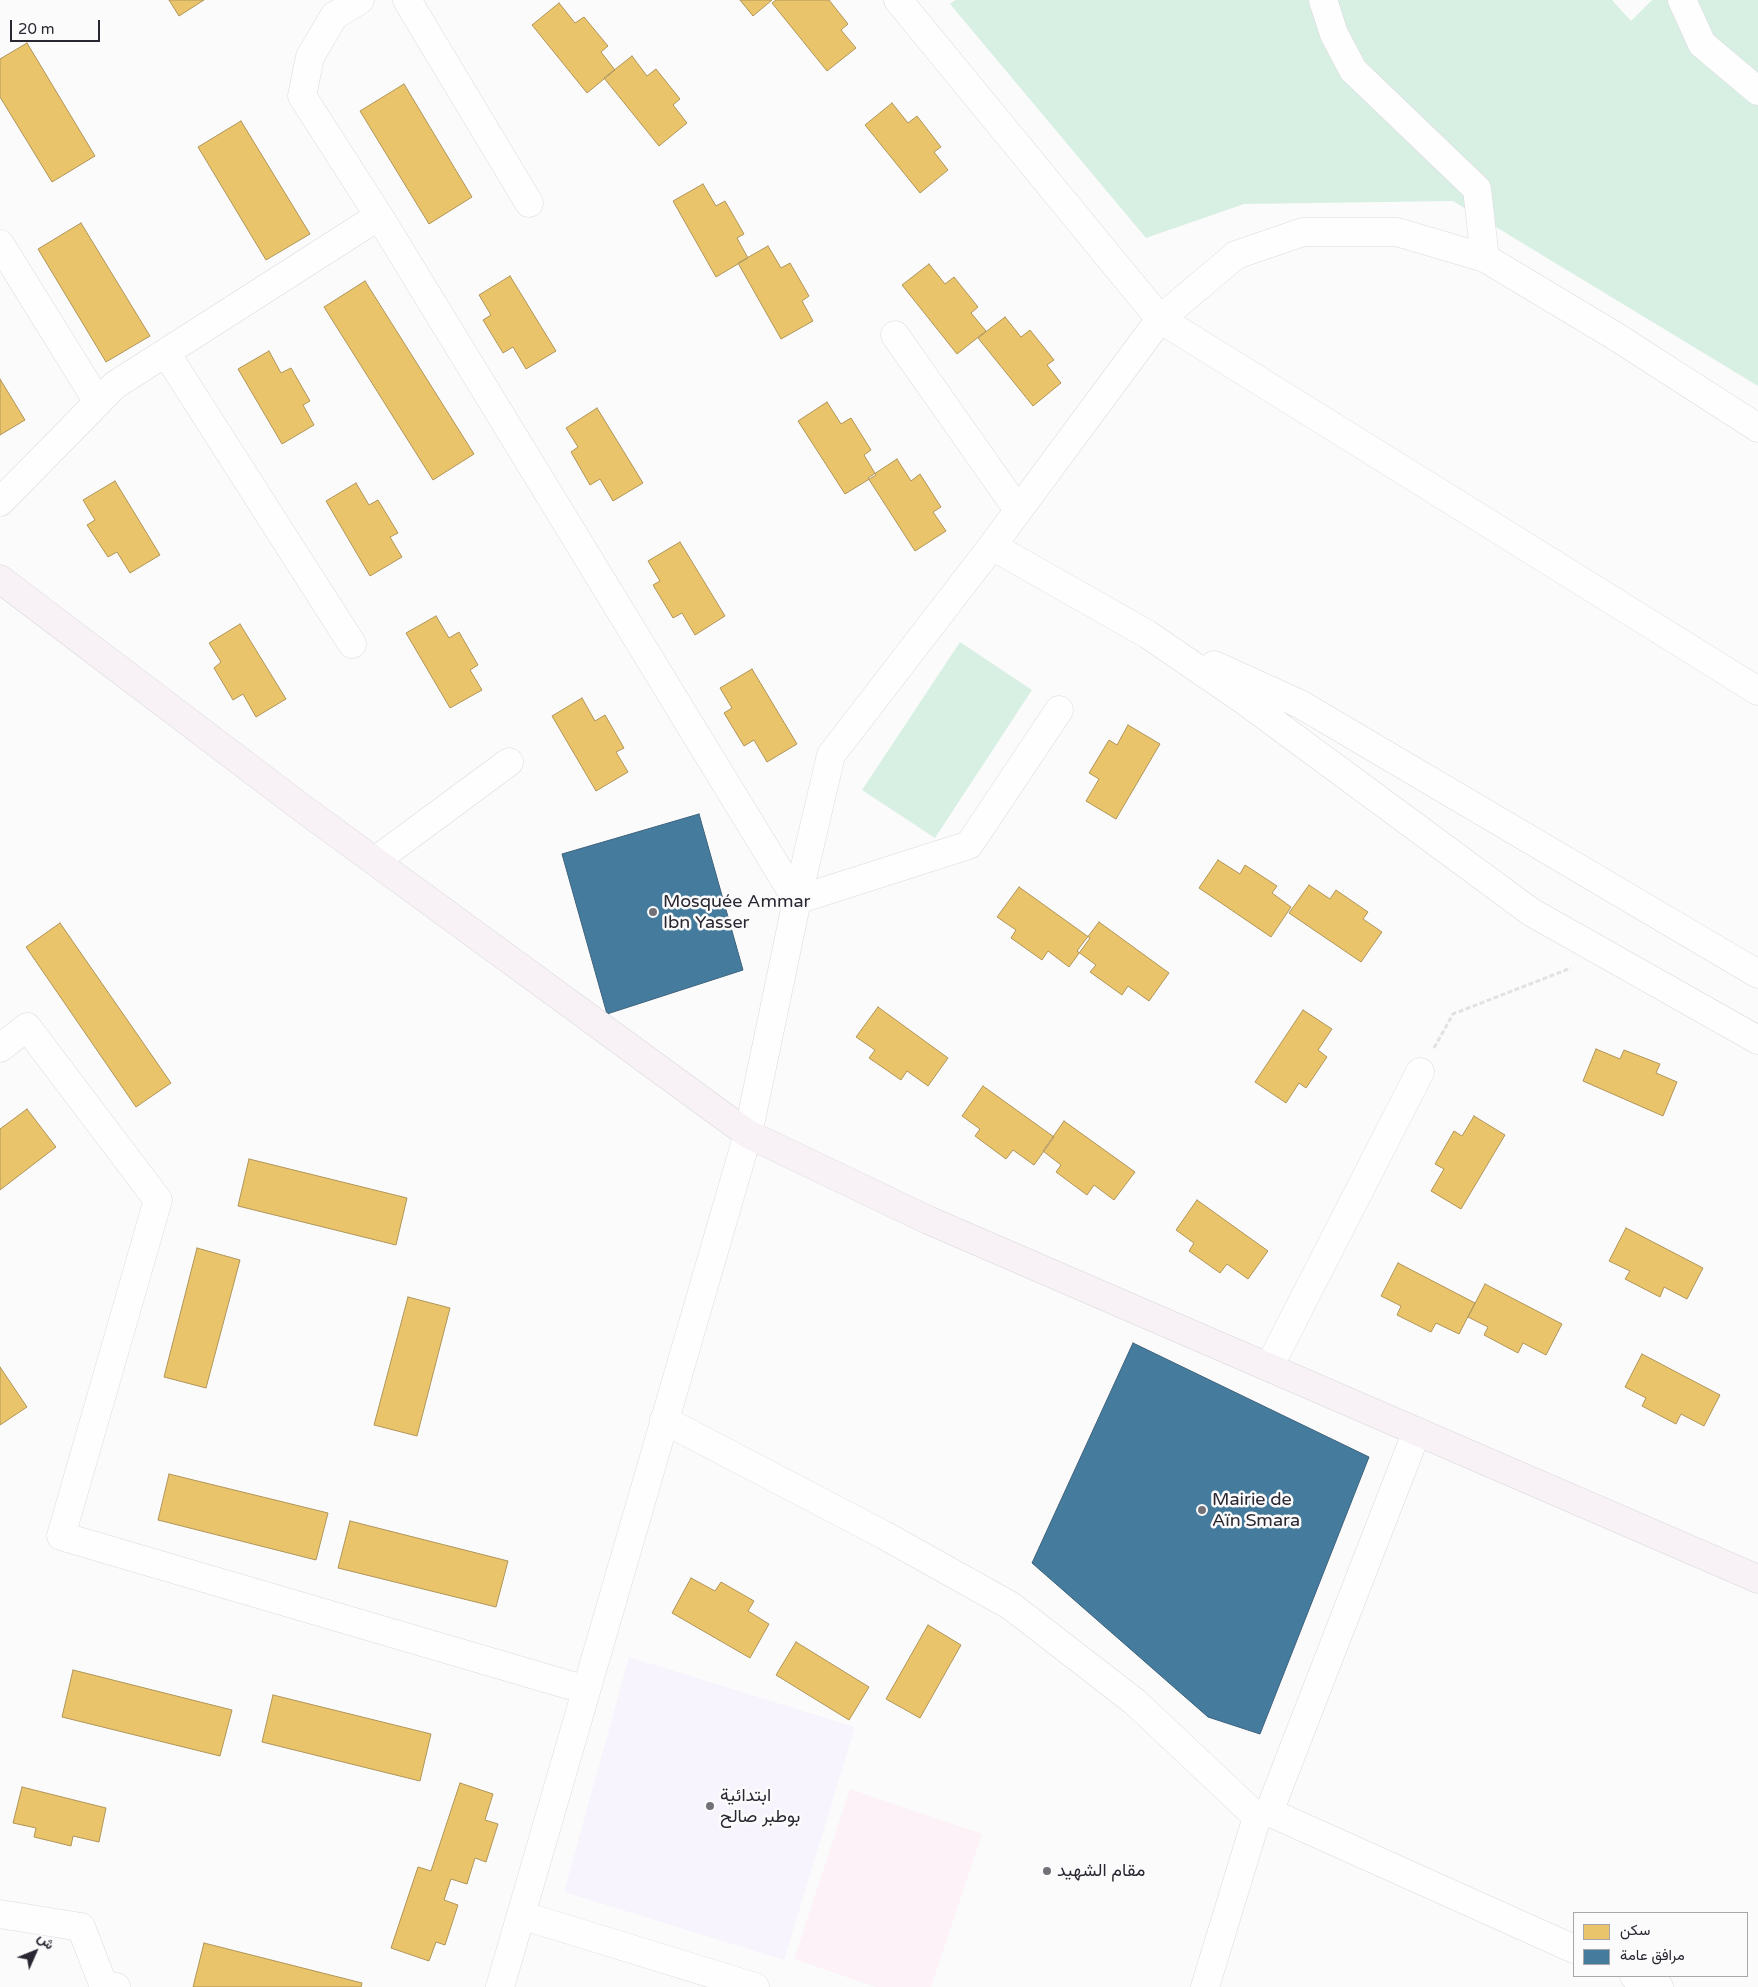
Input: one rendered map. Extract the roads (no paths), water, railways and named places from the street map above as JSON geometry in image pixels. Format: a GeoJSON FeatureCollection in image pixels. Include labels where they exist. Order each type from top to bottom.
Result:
{"type":"FeatureCollection","features":[{"type":"Feature","properties":{"kind":"main road"},"geometry":{"type":"LineString","coordinates":[[3,585],[748,1134],[928,1220],[1758,1579]]}},
{"type":"Feature","properties":{"kind":"street"},"geometry":{"type":"LineString","coordinates":[[360,0],[334,16],[310,57],[302,96],[379,216],[797,900]]}},
{"type":"Feature","properties":{"kind":"street"},"geometry":{"type":"LineString","coordinates":[[407,0],[529,202]]}},
{"type":"Feature","properties":{"kind":"street"},"geometry":{"type":"LineString","coordinates":[[898,0],[1160,319],[1758,691]]}},
{"type":"Feature","properties":{"kind":"street"},"geometry":{"type":"LineString","coordinates":[[1323,0],[1334,34],[1353,70],[1477,189],[1485,258]]}},
{"type":"Feature","properties":{"kind":"street"},"geometry":{"type":"LineString","coordinates":[[1682,0],[1702,44],[1758,91]]}},
{"type":"Feature","properties":{"kind":"street"},"geometry":{"type":"LineString","coordinates":[[0,502],[115,385],[379,216]]}},
{"type":"Feature","properties":{"kind":"street"},"geometry":{"type":"LineString","coordinates":[[500,1987],[748,1134],[797,900],[831,755],[992,546],[1160,319],[1236,255],[1303,232],[1397,232],[1485,258],[1615,336],[1758,428]]}},
{"type":"Feature","properties":{"kind":"street"},"geometry":{"type":"LineString","coordinates":[[0,244],[98,402]]}},
{"type":"Feature","properties":{"kind":"street"},"geometry":{"type":"LineString","coordinates":[[895,335],[1018,510]]}},
{"type":"Feature","properties":{"kind":"street"},"geometry":{"type":"LineString","coordinates":[[166,353],[352,644]]}},
{"type":"Feature","properties":{"kind":"street"},"geometry":{"type":"LineString","coordinates":[[992,546],[1146,634],[1245,701],[1532,912],[1758,1040]]}},
{"type":"Feature","properties":{"kind":"street"},"geometry":{"type":"LineString","coordinates":[[1146,634],[1300,704],[1758,974]]}},
{"type":"Feature","properties":{"kind":"street"},"geometry":{"type":"LineString","coordinates":[[797,900],[969,845],[1059,710]]}},
{"type":"Feature","properties":{"kind":"street"},"geometry":{"type":"LineString","coordinates":[[376,861],[509,762]]}},
{"type":"Feature","properties":{"kind":"street"},"geometry":{"type":"LineString","coordinates":[[0,1048],[27,1027],[158,1200],[62,1536],[586,1690]]}},
{"type":"Feature","properties":{"kind":"street"},"geometry":{"type":"LineString","coordinates":[[1270,1368],[1420,1072]]}},
{"type":"Feature","properties":{"kind":"street"},"geometry":{"type":"LineString","coordinates":[[664,1420],[884,1535],[1011,1606],[1135,1702],[1263,1815],[1573,1949]]}},
{"type":"Feature","properties":{"kind":"street"},"geometry":{"type":"LineString","coordinates":[[1205,1987],[1263,1815],[1417,1431]]}},
{"type":"Feature","properties":{"kind":"street"},"geometry":{"type":"LineString","coordinates":[[0,1914],[81,1927],[103,1984],[116,1987]]}},
{"type":"Feature","properties":{"kind":"street"},"geometry":{"type":"LineString","coordinates":[[521,1915],[755,1987]]}},
{"type":"Feature","properties":{"kind":"street"},"geometry":{"type":"LineString","coordinates":[[1636,1977],[1659,1987]]}},
{"type":"Feature","properties":{"kind":"place","name":"Mosquée Ammar Ibn Yasser"},"geometry":{"type":"Point","coordinates":[653,912]}},
{"type":"Feature","properties":{"kind":"place","name":"Mairie de Aïn Smara"},"geometry":{"type":"Point","coordinates":[1202,1510]}},
{"type":"Feature","properties":{"kind":"place","name":"ابتدائية بوطبر صالح"},"geometry":{"type":"Point","coordinates":[710,1806]}},
{"type":"Feature","properties":{"kind":"place","name":"مقام الشهيد"},"geometry":{"type":"Point","coordinates":[1047,1871]}}]}
